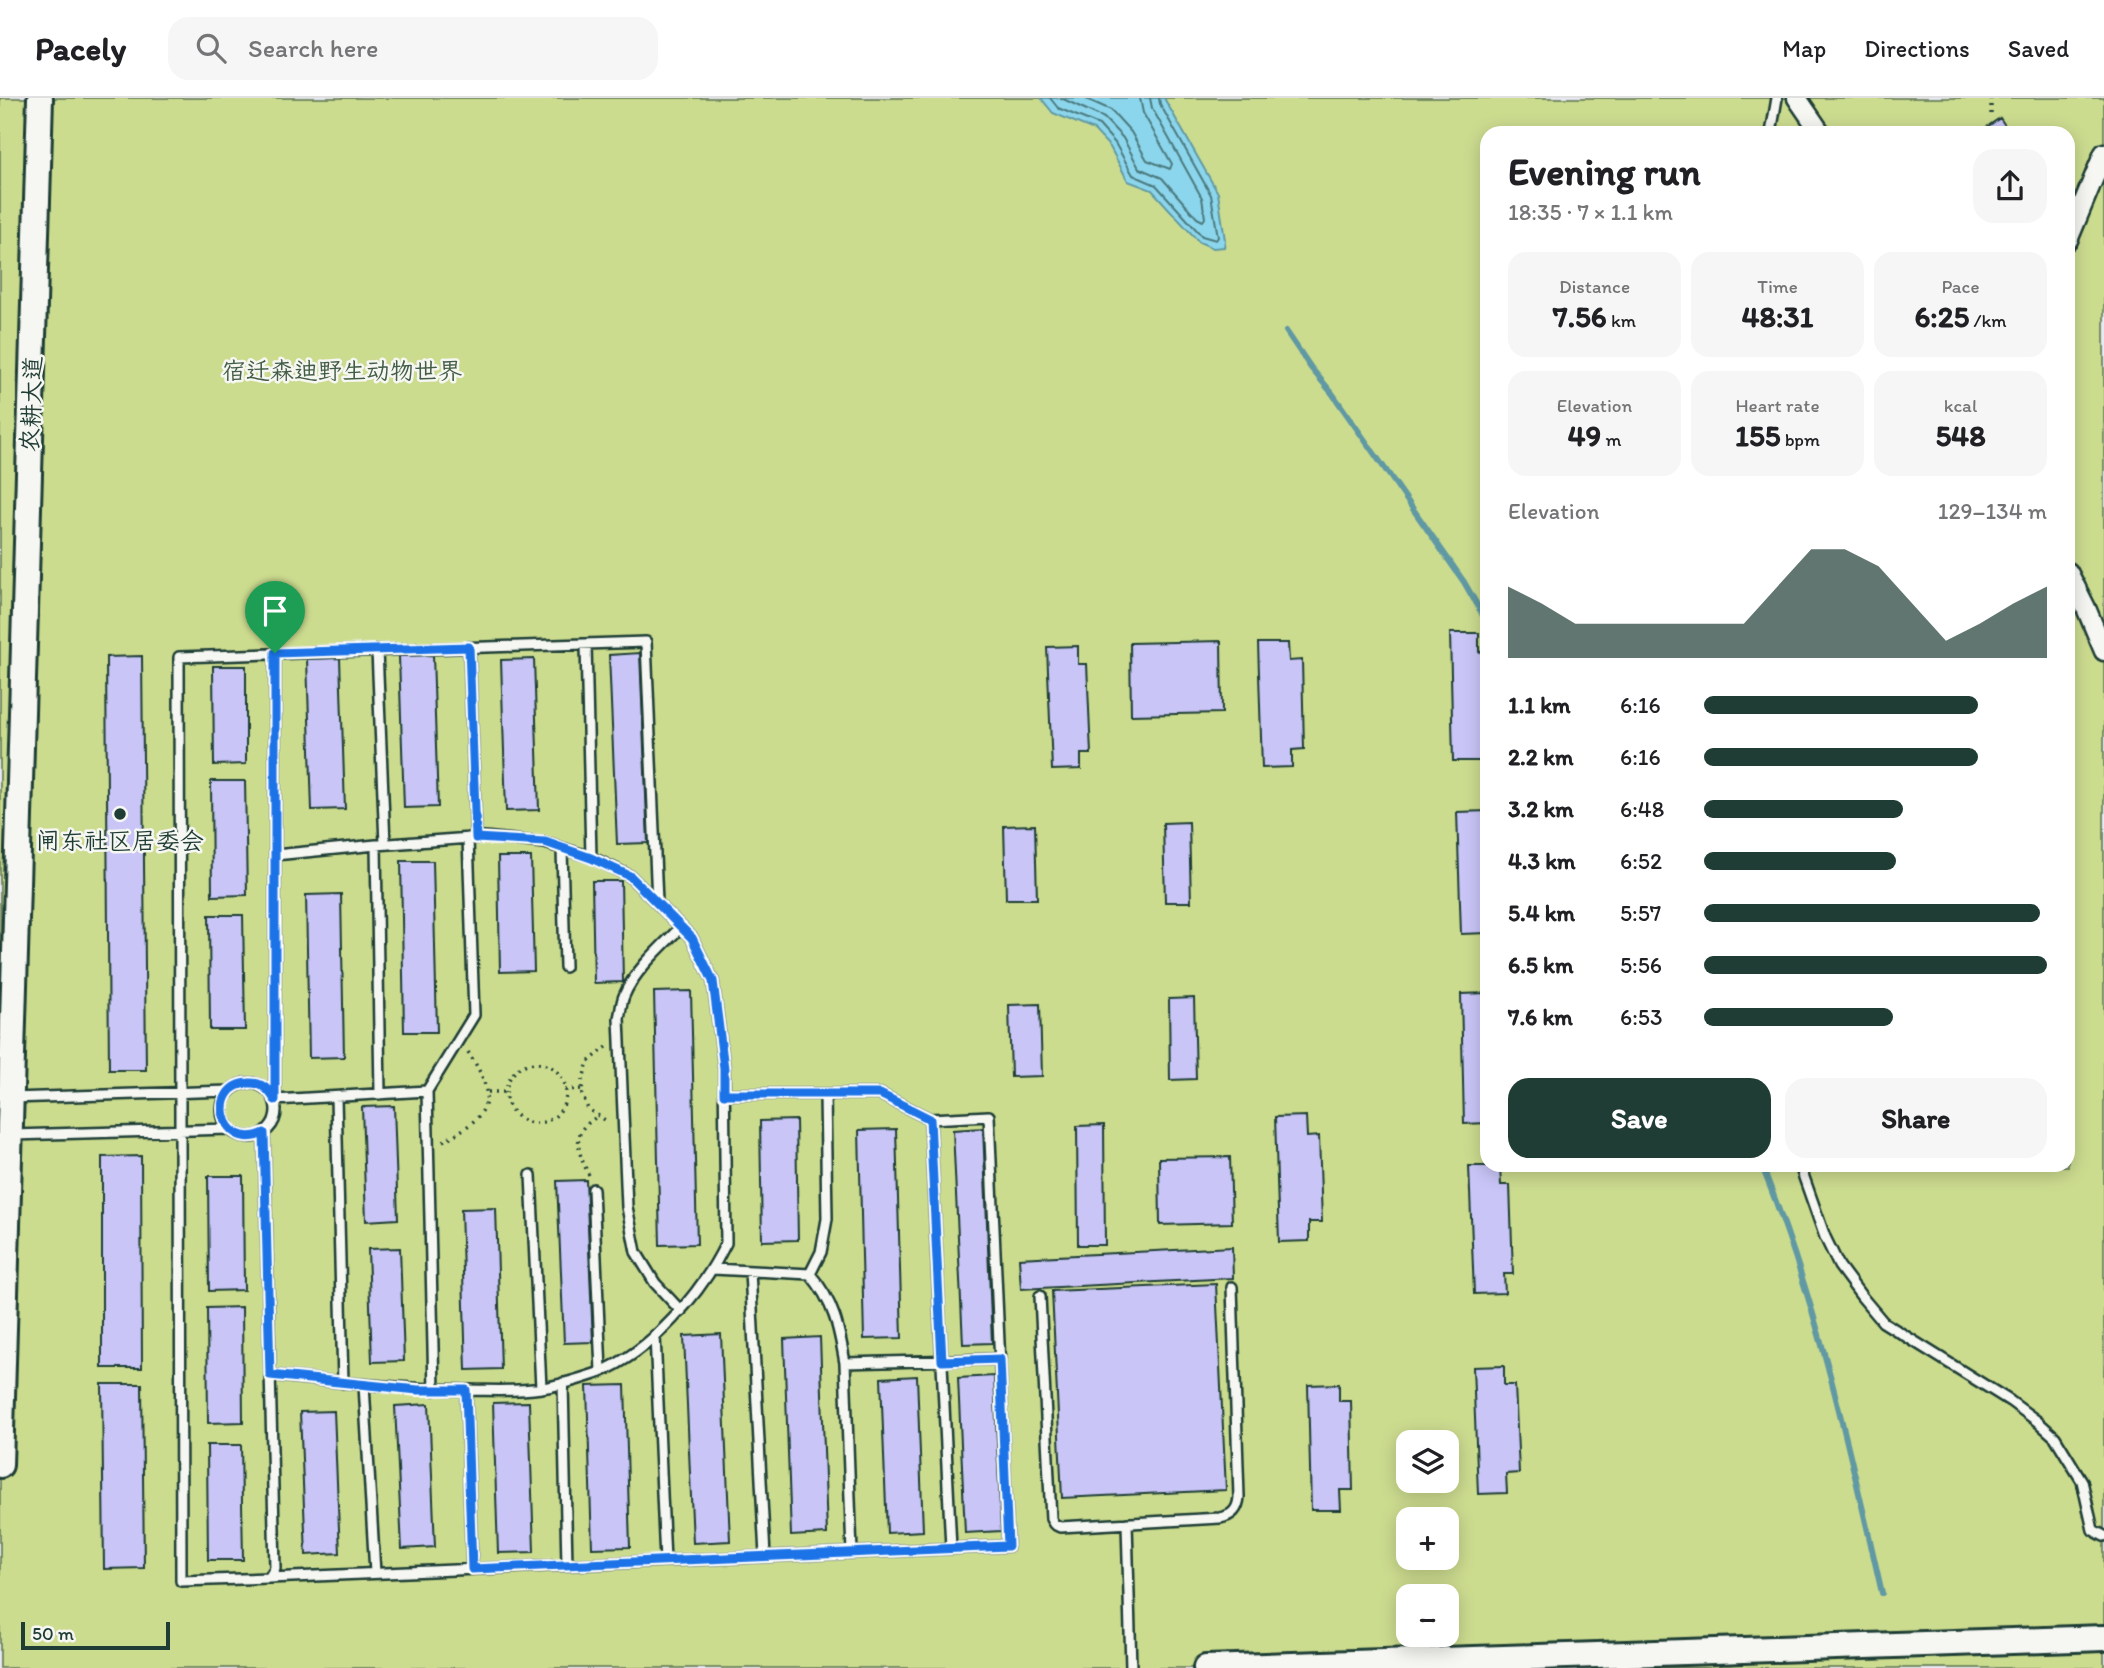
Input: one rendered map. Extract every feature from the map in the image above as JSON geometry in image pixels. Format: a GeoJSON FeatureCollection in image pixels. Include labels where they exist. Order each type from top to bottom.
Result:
{"type":"FeatureCollection","features":[{"type":"Feature","properties":{"kind":"street","name":"农耕大道"},"geometry":{"type":"LineString","coordinates":[[0,1465],[11,1098],[7,1022],[40,98]]}},
{"type":"Feature","properties":{"kind":"street"},"geometry":{"type":"LineString","coordinates":[[1797,98],[1816,126]]}},
{"type":"Feature","properties":{"kind":"street"},"geometry":{"type":"LineString","coordinates":[[2076,203],[2104,153]]}},
{"type":"Feature","properties":{"kind":"street"},"geometry":{"type":"LineString","coordinates":[[2075,586],[2104,651]]}},
{"type":"Feature","properties":{"kind":"street"},"geometry":{"type":"LineString","coordinates":[[1206,1668],[2104,1638]]}},
{"type":"Feature","properties":{"kind":"lane"},"geometry":{"type":"LineString","coordinates":[[1772,126],[1777,98]]}},
{"type":"Feature","properties":{"kind":"lane"},"geometry":{"type":"LineString","coordinates":[[657,902],[646,642],[179,657],[181,1581],[1008,1546],[989,1116],[930,1119],[880,1094],[724,1094]]}},
{"type":"Feature","properties":{"kind":"lane"},"geometry":{"type":"LineString","coordinates":[[586,644],[591,858]]}},
{"type":"Feature","properties":{"kind":"lane"},"geometry":{"type":"LineString","coordinates":[[434,1390],[427,1091],[474,1014],[469,647]]}},
{"type":"Feature","properties":{"kind":"lane"},"geometry":{"type":"LineString","coordinates":[[377,650],[380,1094]]}},
{"type":"Feature","properties":{"kind":"lane"},"geometry":{"type":"LineString","coordinates":[[275,653],[275,855],[275,1100],[275,1119],[264,1133],[256,1137],[246,1137],[230,1129],[223,1114],[222,1106],[229,1091],[236,1085],[255,1083],[263,1086],[271,1092],[275,1100]]}},
{"type":"Feature","properties":{"kind":"lane"},"geometry":{"type":"LineString","coordinates":[[270,1375],[434,1390],[541,1388],[563,1383],[601,1371],[638,1349],[655,1335],[681,1311],[713,1269],[726,1243],[724,1068],[713,981],[692,938],[630,876],[591,858],[545,842],[472,838],[275,855]]}},
{"type":"Feature","properties":{"kind":"lane"},"geometry":{"type":"LineString","coordinates":[[562,848],[565,967]]}},
{"type":"Feature","properties":{"kind":"lane"},"geometry":{"type":"LineString","coordinates":[[681,926],[653,956],[623,997],[619,1018],[626,1207],[636,1252],[655,1283],[681,1311]]}},
{"type":"Feature","properties":{"kind":"lane"},"geometry":{"type":"LineString","coordinates":[[11,1098],[229,1091]]}},
{"type":"Feature","properties":{"kind":"lane"},"geometry":{"type":"LineString","coordinates":[[275,1100],[427,1091]]}},
{"type":"Feature","properties":{"kind":"lane"},"geometry":{"type":"LineString","coordinates":[[810,1274],[821,1252],[827,1219],[825,1094]]}},
{"type":"Feature","properties":{"kind":"lane"},"geometry":{"type":"LineString","coordinates":[[336,1097],[344,1383]]}},
{"type":"Feature","properties":{"kind":"lane"},"geometry":{"type":"LineString","coordinates":[[930,1119],[951,1548]]}},
{"type":"Feature","properties":{"kind":"lane"},"geometry":{"type":"LineString","coordinates":[[10,1135],[230,1129]]}},
{"type":"Feature","properties":{"kind":"lane"},"geometry":{"type":"LineString","coordinates":[[264,1133],[275,1568],[269,1578]]}},
{"type":"Feature","properties":{"kind":"lane"},"geometry":{"type":"LineString","coordinates":[[1802,1172],[1825,1237],[1839,1266],[1862,1297],[1883,1322],[2010,1401],[2055,1437],[2082,1481],[2093,1530],[2104,1536]]}},
{"type":"Feature","properties":{"kind":"lane"},"geometry":{"type":"LineString","coordinates":[[531,1175],[541,1388]]}},
{"type":"Feature","properties":{"kind":"lane"},"geometry":{"type":"LineString","coordinates":[[593,1189],[601,1371]]}},
{"type":"Feature","properties":{"kind":"lane"},"geometry":{"type":"LineString","coordinates":[[713,1269],[810,1274],[831,1304],[845,1363],[852,1553]]}},
{"type":"Feature","properties":{"kind":"lane"},"geometry":{"type":"LineString","coordinates":[[750,1271],[765,1556]]}},
{"type":"Feature","properties":{"kind":"lane"},"geometry":{"type":"LineString","coordinates":[[1040,1296],[1051,1519],[1060,1527],[1220,1518],[1234,1512],[1238,1504],[1232,1287]]}},
{"type":"Feature","properties":{"kind":"lane"},"geometry":{"type":"LineString","coordinates":[[655,1335],[665,1561]]}},
{"type":"Feature","properties":{"kind":"lane"},"geometry":{"type":"LineString","coordinates":[[845,1363],[1000,1359]]}},
{"type":"Feature","properties":{"kind":"lane"},"geometry":{"type":"LineString","coordinates":[[563,1383],[567,1565]]}},
{"type":"Feature","properties":{"kind":"lane"},"geometry":{"type":"LineString","coordinates":[[364,1385],[375,1573]]}},
{"type":"Feature","properties":{"kind":"lane"},"geometry":{"type":"LineString","coordinates":[[466,1390],[472,1569]]}},
{"type":"Feature","properties":{"kind":"lane"},"geometry":{"type":"LineString","coordinates":[[1127,1523],[1131,1668]]}},
{"type":"Feature","properties":{"kind":"path"},"geometry":{"type":"LineString","coordinates":[[1991,98],[1992,115]]}},
{"type":"Feature","properties":{"kind":"path"},"geometry":{"type":"LineString","coordinates":[[620,1038],[588,1062],[582,1094],[588,1110],[624,1129]]}},
{"type":"Feature","properties":{"kind":"path"},"geometry":{"type":"LineString","coordinates":[[429,1149],[457,1134],[481,1115],[486,1103],[487,1085],[459,1039]]}},
{"type":"Feature","properties":{"kind":"path"},"geometry":{"type":"LineString","coordinates":[[535,1063],[554,1069],[561,1076],[565,1090],[563,1105],[557,1114],[540,1122],[522,1119],[514,1113],[509,1106],[506,1092],[510,1078],[516,1070],[535,1063]]}},
{"type":"Feature","properties":{"kind":"path"},"geometry":{"type":"LineString","coordinates":[[565,1090],[582,1089]]}},
{"type":"Feature","properties":{"kind":"path"},"geometry":{"type":"LineString","coordinates":[[488,1091],[506,1092]]}},
{"type":"Feature","properties":{"kind":"path"},"geometry":{"type":"LineString","coordinates":[[593,1189],[578,1143],[582,1129],[597,1116]]}},
{"type":"Feature","properties":{"kind":"green space","name":"宿迁森迪野生动物世界"},"geometry":{"type":"Polygon","coordinates":[[[0,98],[2104,98],[2104,1668],[0,1668],[0,98]]]}},
{"type":"Feature","properties":{"kind":"water"},"geometry":{"type":"Polygon","coordinates":[[[1041,98],[1164,98],[1218,193],[1224,247],[1213,248],[1199,242],[1152,190],[1128,181],[1110,147],[1094,130],[1053,113],[1041,98]]]}},
{"type":"Feature","properties":{"kind":"building"},"geometry":{"type":"Polygon","coordinates":[[[2000,118],[2005,126],[1988,126],[2000,118]]]}},
{"type":"Feature","properties":{"kind":"building"},"geometry":{"type":"Polygon","coordinates":[[[1450,633],[1479,633],[1480,761],[1453,761],[1450,633]]]}},
{"type":"Feature","properties":{"kind":"building"},"geometry":{"type":"Polygon","coordinates":[[[1221,641],[1222,713],[1131,715],[1130,643],[1221,641]]]}},
{"type":"Feature","properties":{"kind":"building"},"geometry":{"type":"Polygon","coordinates":[[[1258,643],[1288,643],[1289,661],[1302,660],[1304,749],[1292,750],[1292,767],[1262,768],[1258,643]]]}},
{"type":"Feature","properties":{"kind":"building"},"geometry":{"type":"Polygon","coordinates":[[[1078,646],[1078,664],[1087,664],[1091,754],[1081,754],[1081,769],[1052,770],[1047,647],[1078,646]]]}},
{"type":"Feature","properties":{"kind":"building"},"geometry":{"type":"Polygon","coordinates":[[[640,653],[648,843],[617,844],[609,655],[640,653]]]}},
{"type":"Feature","properties":{"kind":"building"},"geometry":{"type":"Polygon","coordinates":[[[433,655],[438,807],[404,808],[399,656],[433,655]]]}},
{"type":"Feature","properties":{"kind":"building"},"geometry":{"type":"Polygon","coordinates":[[[142,656],[146,1070],[109,1070],[106,657],[142,656]]]}},
{"type":"Feature","properties":{"kind":"building"},"geometry":{"type":"Polygon","coordinates":[[[340,658],[345,809],[312,810],[307,659],[340,658]]]}},
{"type":"Feature","properties":{"kind":"building"},"geometry":{"type":"Polygon","coordinates":[[[534,659],[539,810],[506,811],[501,660],[534,659]]]}},
{"type":"Feature","properties":{"kind":"building"},"geometry":{"type":"Polygon","coordinates":[[[213,666],[246,666],[246,764],[214,765],[213,666]]]}},
{"type":"Feature","properties":{"kind":"building"},"geometry":{"type":"Polygon","coordinates":[[[211,781],[245,781],[247,895],[212,896],[211,781]]]}},
{"type":"Feature","properties":{"kind":"building"},"geometry":{"type":"Polygon","coordinates":[[[1480,811],[1480,933],[1461,934],[1457,812],[1480,811]]]}},
{"type":"Feature","properties":{"kind":"building"},"geometry":{"type":"Polygon","coordinates":[[[1189,822],[1191,902],[1165,902],[1163,823],[1189,822]]]}},
{"type":"Feature","properties":{"kind":"building"},"geometry":{"type":"Polygon","coordinates":[[[1035,825],[1037,899],[1006,899],[1004,826],[1035,825]]]}},
{"type":"Feature","properties":{"kind":"building"},"geometry":{"type":"Polygon","coordinates":[[[498,857],[531,857],[534,971],[500,972],[498,857]]]}},
{"type":"Feature","properties":{"kind":"building"},"geometry":{"type":"Polygon","coordinates":[[[401,861],[433,861],[437,1032],[404,1032],[401,861]]]}},
{"type":"Feature","properties":{"kind":"building"},"geometry":{"type":"Polygon","coordinates":[[[592,881],[621,881],[623,982],[594,983],[592,881]]]}},
{"type":"Feature","properties":{"kind":"building"},"geometry":{"type":"Polygon","coordinates":[[[341,894],[344,1057],[309,1058],[306,895],[341,894]]]}},
{"type":"Feature","properties":{"kind":"building"},"geometry":{"type":"Polygon","coordinates":[[[209,915],[243,915],[245,1030],[210,1030],[209,915]]]}},
{"type":"Feature","properties":{"kind":"building"},"geometry":{"type":"Polygon","coordinates":[[[691,991],[697,1244],[660,1245],[654,992],[691,991]]]}},
{"type":"Feature","properties":{"kind":"building"},"geometry":{"type":"Polygon","coordinates":[[[1480,993],[1480,1123],[1464,1124],[1461,994],[1480,993]]]}},
{"type":"Feature","properties":{"kind":"building"},"geometry":{"type":"Polygon","coordinates":[[[1194,998],[1196,1079],[1170,1080],[1169,999],[1194,998]]]}},
{"type":"Feature","properties":{"kind":"building"},"geometry":{"type":"Polygon","coordinates":[[[1040,1004],[1042,1076],[1011,1077],[1009,1005],[1040,1004]]]}},
{"type":"Feature","properties":{"kind":"building"},"geometry":{"type":"Polygon","coordinates":[[[394,1106],[398,1219],[366,1221],[362,1107],[394,1106]]]}},
{"type":"Feature","properties":{"kind":"building"},"geometry":{"type":"Polygon","coordinates":[[[1306,1116],[1307,1137],[1319,1136],[1322,1222],[1309,1222],[1309,1241],[1279,1242],[1275,1117],[1306,1116]]]}},
{"type":"Feature","properties":{"kind":"building"},"geometry":{"type":"Polygon","coordinates":[[[796,1120],[798,1240],[762,1241],[760,1121],[796,1120]]]}},
{"type":"Feature","properties":{"kind":"building"},"geometry":{"type":"Polygon","coordinates":[[[1104,1125],[1105,1245],[1078,1245],[1077,1126],[1104,1125]]]}},
{"type":"Feature","properties":{"kind":"building"},"geometry":{"type":"Polygon","coordinates":[[[983,1128],[992,1343],[963,1344],[953,1130],[983,1128]]]}},
{"type":"Feature","properties":{"kind":"building"},"geometry":{"type":"Polygon","coordinates":[[[896,1129],[902,1338],[864,1339],[859,1130],[896,1129]]]}},
{"type":"Feature","properties":{"kind":"building"},"geometry":{"type":"Polygon","coordinates":[[[141,1156],[142,1368],[102,1368],[102,1157],[141,1156]]]}},
{"type":"Feature","properties":{"kind":"building"},"geometry":{"type":"Polygon","coordinates":[[[1230,1157],[1232,1223],[1160,1225],[1159,1158],[1230,1157]]]}},
{"type":"Feature","properties":{"kind":"building"},"geometry":{"type":"Polygon","coordinates":[[[1469,1166],[1480,1166],[1480,1172],[1500,1172],[1501,1185],[1510,1185],[1513,1274],[1504,1274],[1505,1293],[1474,1294],[1469,1166]]]}},
{"type":"Feature","properties":{"kind":"building"},"geometry":{"type":"Polygon","coordinates":[[[208,1176],[243,1176],[244,1290],[209,1291],[208,1176]]]}},
{"type":"Feature","properties":{"kind":"building"},"geometry":{"type":"Polygon","coordinates":[[[586,1180],[593,1342],[564,1343],[557,1181],[586,1180]]]}},
{"type":"Feature","properties":{"kind":"building"},"geometry":{"type":"Polygon","coordinates":[[[496,1208],[501,1369],[466,1370],[461,1209],[496,1208]]]}},
{"type":"Feature","properties":{"kind":"building"},"geometry":{"type":"Polygon","coordinates":[[[1232,1247],[1233,1278],[1021,1289],[1019,1258],[1232,1247]]]}},
{"type":"Feature","properties":{"kind":"building"},"geometry":{"type":"Polygon","coordinates":[[[400,1248],[404,1361],[372,1362],[368,1249],[400,1248]]]}},
{"type":"Feature","properties":{"kind":"building"},"geometry":{"type":"Polygon","coordinates":[[[1216,1284],[1226,1490],[1062,1498],[1052,1291],[1216,1284]]]}},
{"type":"Feature","properties":{"kind":"building"},"geometry":{"type":"Polygon","coordinates":[[[242,1307],[243,1422],[208,1423],[207,1308],[242,1307]]]}},
{"type":"Feature","properties":{"kind":"building"},"geometry":{"type":"Polygon","coordinates":[[[721,1334],[730,1541],[693,1543],[684,1336],[721,1334]]]}},
{"type":"Feature","properties":{"kind":"building"},"geometry":{"type":"Polygon","coordinates":[[[820,1337],[827,1534],[791,1536],[784,1339],[820,1337]]]}},
{"type":"Feature","properties":{"kind":"building"},"geometry":{"type":"Polygon","coordinates":[[[1504,1366],[1504,1385],[1515,1385],[1519,1473],[1506,1474],[1507,1493],[1478,1494],[1473,1367],[1504,1366]]]}},
{"type":"Feature","properties":{"kind":"building"},"geometry":{"type":"Polygon","coordinates":[[[917,1376],[923,1531],[887,1533],[881,1378],[917,1376]]]}},
{"type":"Feature","properties":{"kind":"building"},"geometry":{"type":"Polygon","coordinates":[[[994,1376],[1001,1531],[965,1533],[958,1378],[994,1376]]]}},
{"type":"Feature","properties":{"kind":"building"},"geometry":{"type":"Polygon","coordinates":[[[102,1384],[142,1384],[144,1568],[104,1569],[102,1384]]]}},
{"type":"Feature","properties":{"kind":"building"},"geometry":{"type":"Polygon","coordinates":[[[1339,1384],[1339,1401],[1351,1401],[1353,1490],[1340,1490],[1341,1510],[1311,1510],[1308,1385],[1339,1384]]]}},
{"type":"Feature","properties":{"kind":"building"},"geometry":{"type":"Polygon","coordinates":[[[625,1385],[630,1547],[592,1548],[587,1386],[625,1385]]]}},
{"type":"Feature","properties":{"kind":"building"},"geometry":{"type":"Polygon","coordinates":[[[529,1402],[534,1552],[498,1553],[493,1403],[529,1402]]]}},
{"type":"Feature","properties":{"kind":"building"},"geometry":{"type":"Polygon","coordinates":[[[429,1404],[435,1547],[402,1549],[395,1406],[429,1404]]]}},
{"type":"Feature","properties":{"kind":"building"},"geometry":{"type":"Polygon","coordinates":[[[334,1411],[340,1553],[306,1555],[300,1412],[334,1411]]]}},
{"type":"Feature","properties":{"kind":"building"},"geometry":{"type":"Polygon","coordinates":[[[207,1445],[241,1445],[243,1560],[208,1560],[207,1445]]]}},
{"type":"Feature","properties":{"kind":"waterway"},"geometry":{"type":"LineString","coordinates":[[1286,331],[1464,582],[1480,610]]}},
{"type":"Feature","properties":{"kind":"waterway"},"geometry":{"type":"LineString","coordinates":[[1764,1172],[1800,1271],[1831,1377],[1882,1593]]}},
{"type":"Feature","properties":{"kind":"place","name":"闸东社区居委会"},"geometry":{"type":"Point","coordinates":[120,814]}},
{"type":"Feature","properties":{"kind":"route"},"geometry":{"type":"LineString","coordinates":[[469,647],[476,838],[545,842],[591,858],[630,876],[692,938],[713,981],[724,1068],[724,1094],[880,1094],[930,1119],[942,1361],[1000,1359],[1008,1546],[472,1569],[466,1390],[418,1390],[270,1375],[264,1133],[256,1137],[237,1134],[225,1122],[222,1106],[229,1091],[236,1085],[246,1083],[263,1086],[271,1092],[275,1100],[275,653],[469,647]]}}]}
